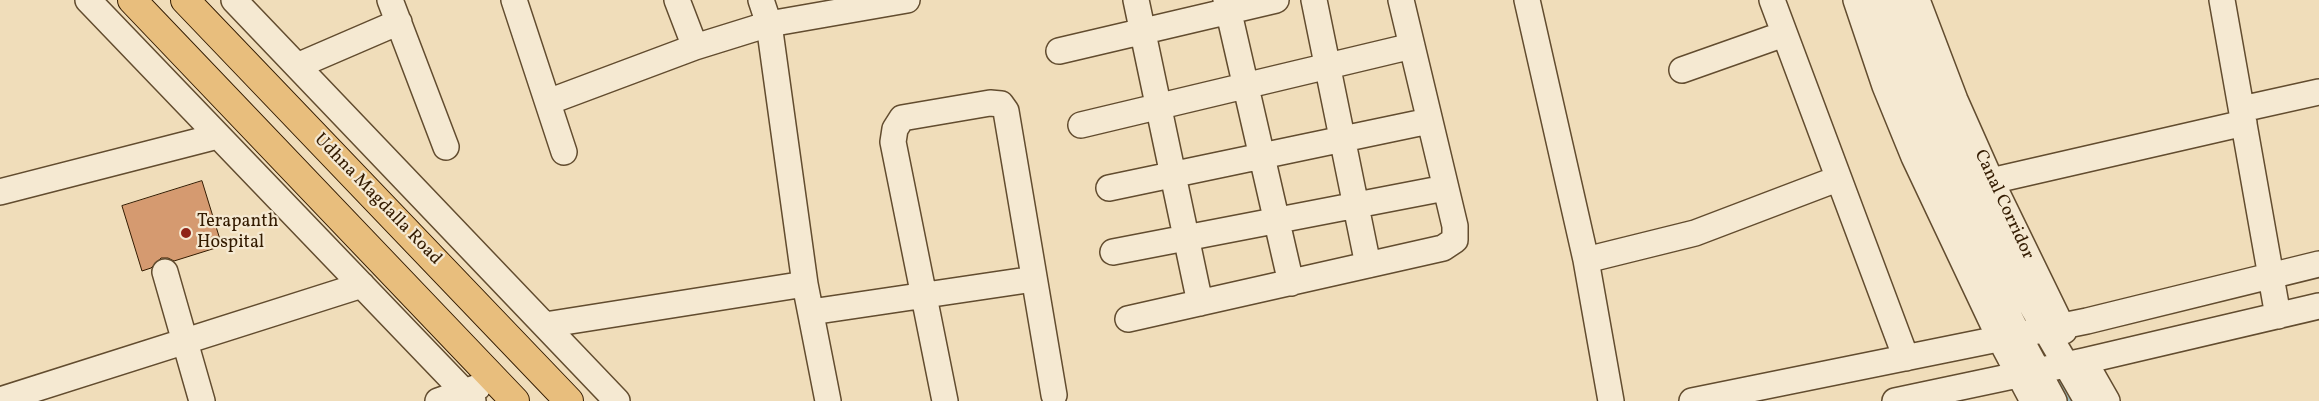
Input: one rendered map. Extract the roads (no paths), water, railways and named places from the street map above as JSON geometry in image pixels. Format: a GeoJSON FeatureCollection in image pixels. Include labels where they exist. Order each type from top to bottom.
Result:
{"type":"FeatureCollection","features":[{"type":"Feature","properties":{"kind":"main road"},"geometry":{"type":"LineString","coordinates":[[132,0],[515,401]]}},
{"type":"Feature","properties":{"kind":"main road","name":"Udhna Magdalla Road"},"geometry":{"type":"LineString","coordinates":[[185,0],[569,401]]}},
{"type":"Feature","properties":{"kind":"street"},"geometry":{"type":"LineString","coordinates":[[88,0],[469,397]]}},
{"type":"Feature","properties":{"kind":"street"},"geometry":{"type":"LineString","coordinates":[[234,0],[617,401]]}},
{"type":"Feature","properties":{"kind":"street"},"geometry":{"type":"LineString","coordinates":[[677,0],[695,46]]}},
{"type":"Feature","properties":{"kind":"street"},"geometry":{"type":"LineString","coordinates":[[761,0],[769,24],[805,284],[828,401]]}},
{"type":"Feature","properties":{"kind":"street"},"geometry":{"type":"LineString","coordinates":[[548,102],[695,46],[769,24],[907,0]]}},
{"type":"Feature","properties":{"kind":"street"},"geometry":{"type":"LineString","coordinates":[[1136,0],[1200,303]]}},
{"type":"Feature","properties":{"kind":"street"},"geometry":{"type":"LineString","coordinates":[[1059,51],[1143,31],[1227,6],[1276,0]]}},
{"type":"Feature","properties":{"kind":"street"},"geometry":{"type":"LineString","coordinates":[[1314,0],[1368,265]]}},
{"type":"Feature","properties":{"kind":"street"},"geometry":{"type":"LineString","coordinates":[[1128,319],[1450,246],[1455,240],[1456,234],[1401,0]]}},
{"type":"Feature","properties":{"kind":"street"},"geometry":{"type":"LineString","coordinates":[[1527,0],[1586,260],[1611,401]]}},
{"type":"Feature","properties":{"kind":"street"},"geometry":{"type":"LineString","coordinates":[[1772,0],[1837,179],[1906,358]]}},
{"type":"Feature","properties":{"kind":"street"},"geometry":{"type":"LineString","coordinates":[[1856,0],[1885,86],[1914,157],[2028,372],[2054,401]]}},
{"type":"Feature","properties":{"kind":"street"},"geometry":{"type":"LineString","coordinates":[[1876,0],[1906,89],[2009,337]]}},
{"type":"Feature","properties":{"kind":"street"},"geometry":{"type":"LineString","coordinates":[[1896,0],[1918,69],[1944,130],[2003,254],[2052,328]]}},
{"type":"Feature","properties":{"kind":"street","name":"Canal Corridor"},"geometry":{"type":"LineString","coordinates":[[1917,0],[1930,40],[2052,328],[2076,363],[2107,401]]}},
{"type":"Feature","properties":{"kind":"street"},"geometry":{"type":"LineString","coordinates":[[2222,0],[2278,316]]}},
{"type":"Feature","properties":{"kind":"street"},"geometry":{"type":"LineString","coordinates":[[520,1],[564,152]]}},
{"type":"Feature","properties":{"kind":"street"},"geometry":{"type":"LineString","coordinates":[[1227,6],[1291,283]]}},
{"type":"Feature","properties":{"kind":"street"},"geometry":{"type":"LineString","coordinates":[[297,66],[395,11],[446,146]]}},
{"type":"Feature","properties":{"kind":"street"},"geometry":{"type":"LineString","coordinates":[[1682,70],[1784,34]]}},
{"type":"Feature","properties":{"kind":"street"},"geometry":{"type":"LineString","coordinates":[[1081,125],[1412,46]]}},
{"type":"Feature","properties":{"kind":"street"},"geometry":{"type":"LineString","coordinates":[[1991,181],[2243,116],[2319,92]]}},
{"type":"Feature","properties":{"kind":"street"},"geometry":{"type":"LineString","coordinates":[[945,401],[893,142],[895,129],[902,118],[990,102],[1001,104],[1006,111],[1054,395]]}},
{"type":"Feature","properties":{"kind":"street"},"geometry":{"type":"LineString","coordinates":[[1109,188],[1430,121]]}},
{"type":"Feature","properties":{"kind":"street"},"geometry":{"type":"LineString","coordinates":[[1,187],[218,136]]}},
{"type":"Feature","properties":{"kind":"street"},"geometry":{"type":"LineString","coordinates":[[1586,260],[1695,233],[1837,179]]}},
{"type":"Feature","properties":{"kind":"street"},"geometry":{"type":"LineString","coordinates":[[1113,252],[1445,188]]}},
{"type":"Feature","properties":{"kind":"street"},"geometry":{"type":"LineString","coordinates":[[1692,401],[2052,328],[2319,264]]}},
{"type":"Feature","properties":{"kind":"street"},"geometry":{"type":"LineString","coordinates":[[165,272],[202,401]]}},
{"type":"Feature","properties":{"kind":"street"},"geometry":{"type":"LineString","coordinates":[[811,312],[1034,279]]}},
{"type":"Feature","properties":{"kind":"street"},"geometry":{"type":"LineString","coordinates":[[545,325],[805,284]]}},
{"type":"Feature","properties":{"kind":"street"},"geometry":{"type":"LineString","coordinates":[[0,400],[362,286]]}},
{"type":"Feature","properties":{"kind":"street"},"geometry":{"type":"LineString","coordinates":[[1895,401],[2076,363],[2319,306]]}},
{"type":"Feature","properties":{"kind":"street"},"geometry":{"type":"LineString","coordinates":[[2076,363],[2087,401]]}},
{"type":"Feature","properties":{"kind":"street"},"geometry":{"type":"LineString","coordinates":[[2028,372],[2033,401]]}},
{"type":"Feature","properties":{"kind":"street"},"geometry":{"type":"LineString","coordinates":[[438,401],[469,397],[496,381]]}},
{"type":"Feature","properties":{"kind":"waterway"},"geometry":{"type":"LineString","coordinates":[[2054,374],[2069,401]]}},
{"type":"Feature","properties":{"kind":"place","name":"Terapanth Hospital"},"geometry":{"type":"Point","coordinates":[186,233]}}]}
